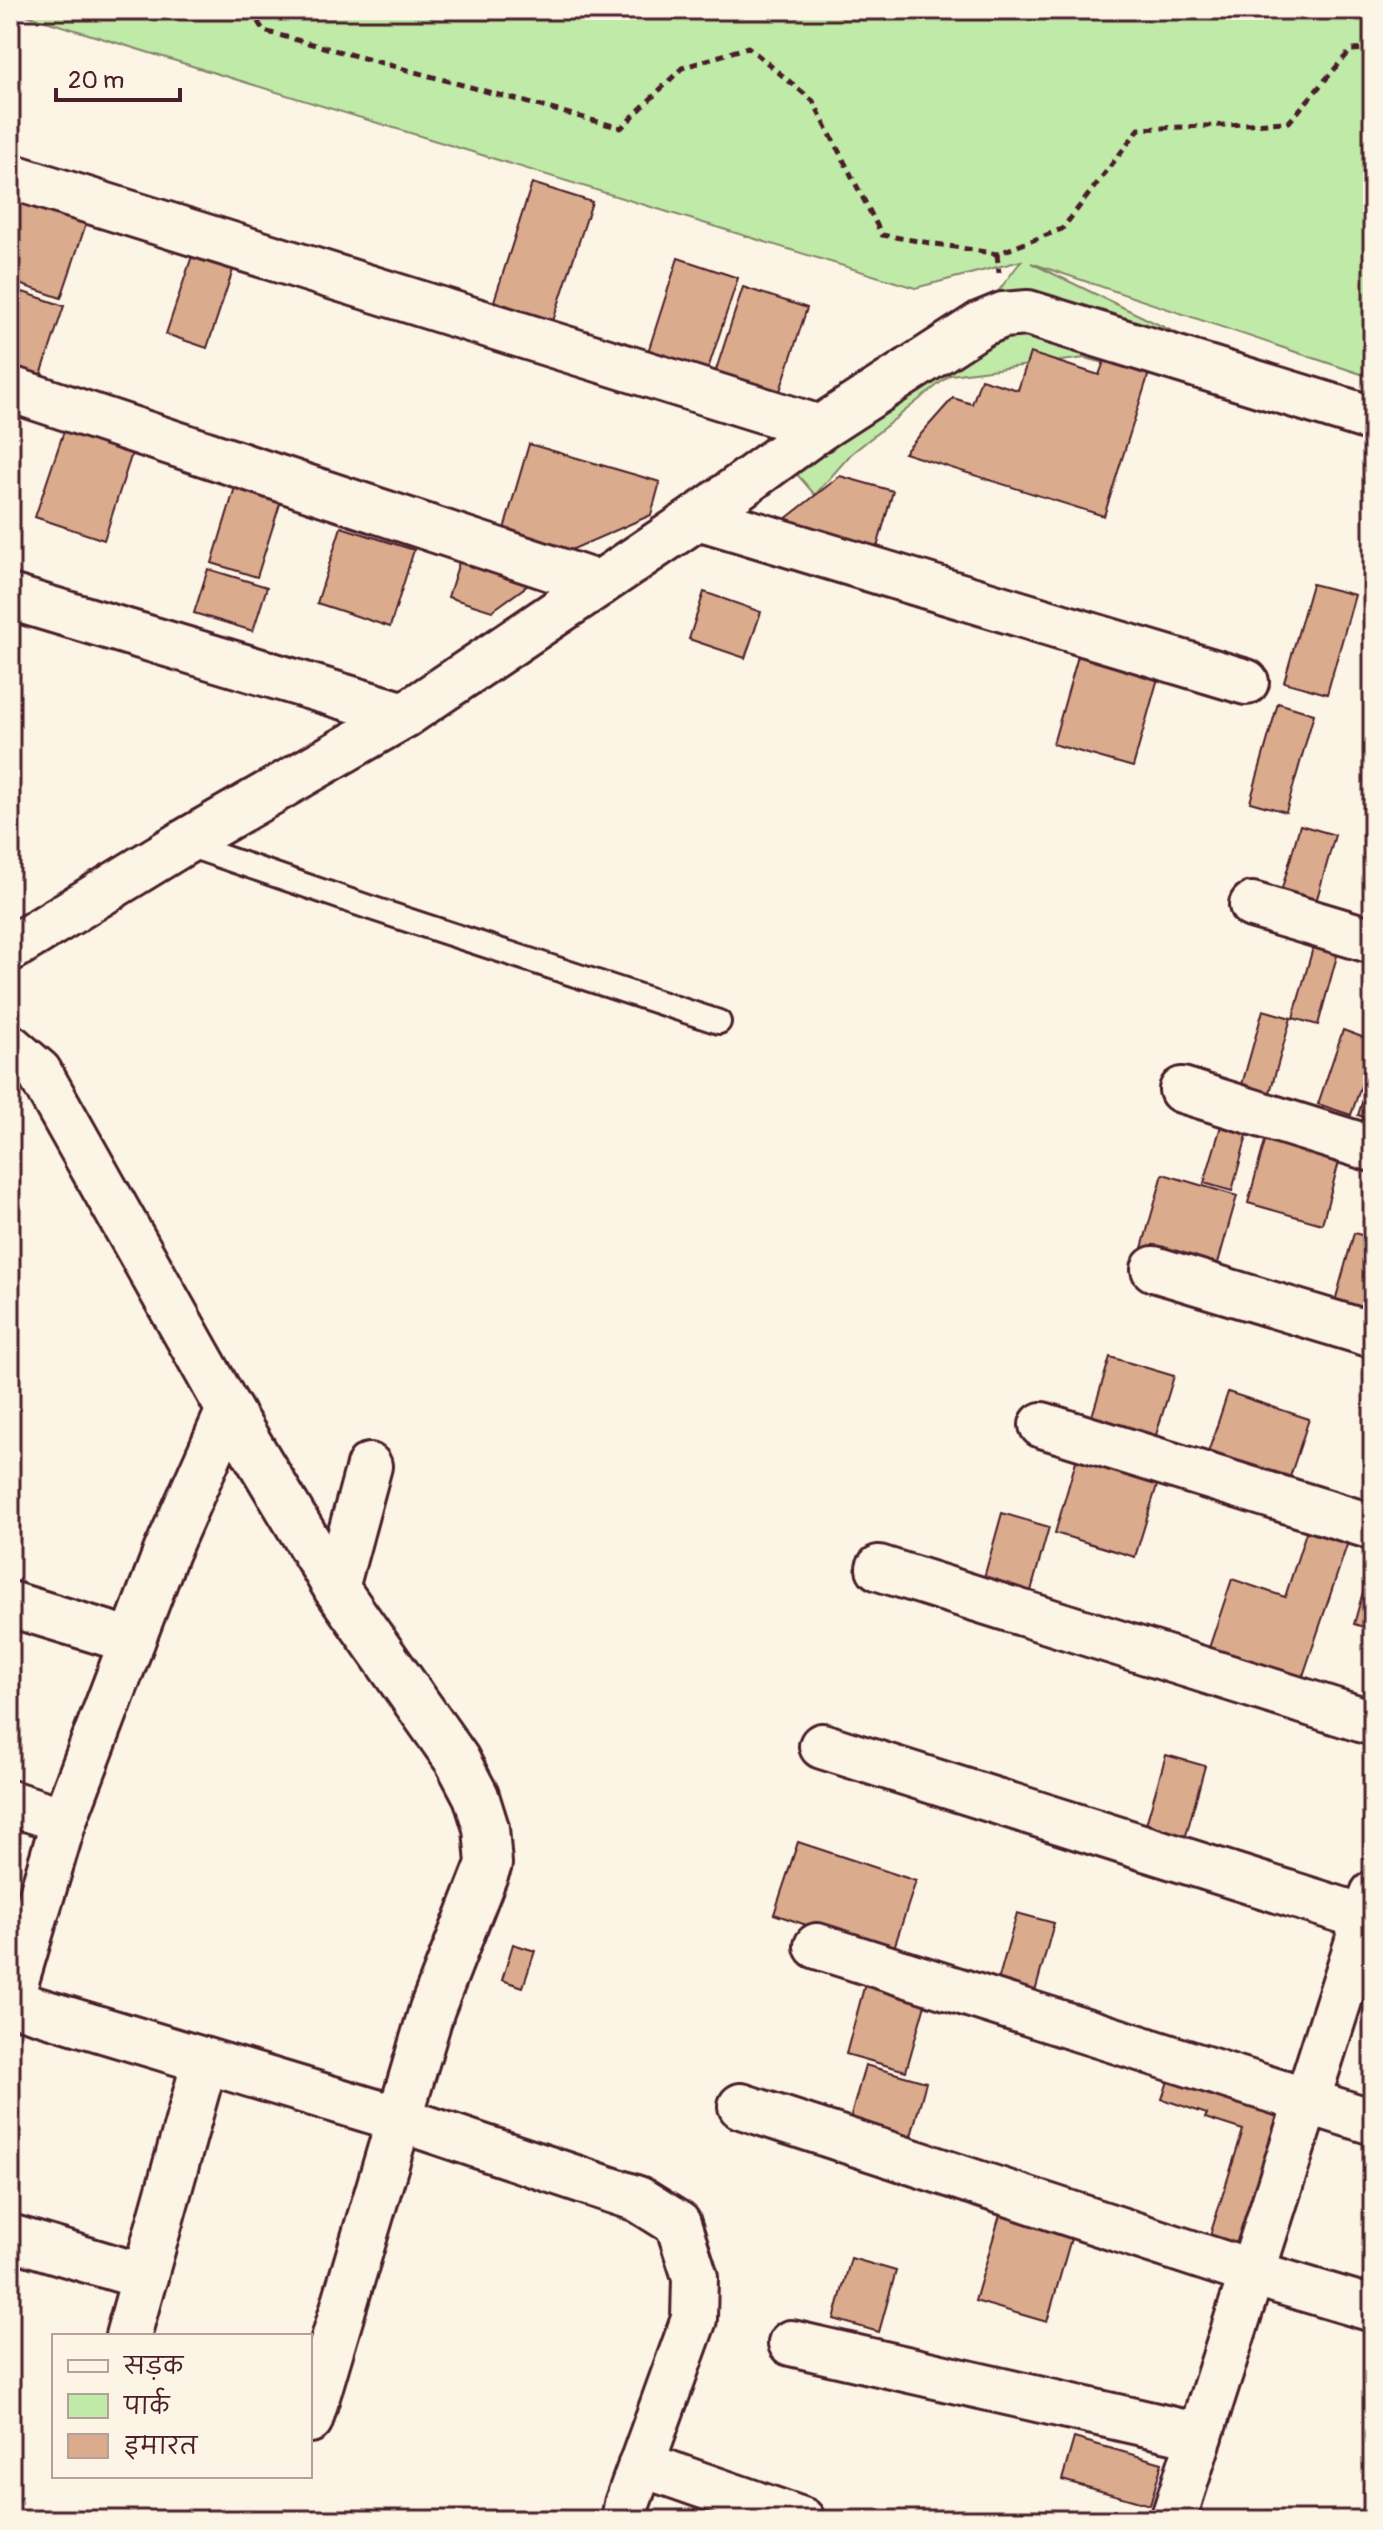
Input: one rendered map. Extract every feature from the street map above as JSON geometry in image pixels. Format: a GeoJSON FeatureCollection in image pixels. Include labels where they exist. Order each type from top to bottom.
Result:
{"type":"FeatureCollection","features":[{"type":"Feature","properties":{"kind":"street"},"geometry":{"type":"LineString","coordinates":[[10,176],[820,428]]}},
{"type":"Feature","properties":{"kind":"street"},"geometry":{"type":"LineString","coordinates":[[10,949],[183,843],[405,715],[698,517],[820,428],[981,324],[1003,315],[1028,313],[1373,419]]}},
{"type":"Feature","properties":{"kind":"street"},"geometry":{"type":"LineString","coordinates":[[10,389],[599,584]]}},
{"type":"Feature","properties":{"kind":"street"},"geometry":{"type":"LineString","coordinates":[[698,517],[1246,682]]}},
{"type":"Feature","properties":{"kind":"street"},"geometry":{"type":"LineString","coordinates":[[10,597],[405,715]]}},
{"type":"Feature","properties":{"kind":"street"},"geometry":{"type":"LineString","coordinates":[[1252,905],[1373,941]]}},
{"type":"Feature","properties":{"kind":"street"},"geometry":{"type":"LineString","coordinates":[[10,1047],[39,1072],[229,1410],[336,1588],[457,1760],[476,1796],[486,1828],[489,1864],[432,2009],[312,2413]]}},
{"type":"Feature","properties":{"kind":"street"},"geometry":{"type":"LineString","coordinates":[[1182,1090],[1373,1149]]}},
{"type":"Feature","properties":{"kind":"street"},"geometry":{"type":"LineString","coordinates":[[1154,1269],[1373,1335]]}},
{"type":"Feature","properties":{"kind":"street"},"geometry":{"type":"LineString","coordinates":[[229,1410],[166,1552],[64,1820],[10,2001],[399,2119],[638,2199],[678,2224],[695,2277],[694,2319],[624,2520]]}},
{"type":"Feature","properties":{"kind":"street"},"geometry":{"type":"LineString","coordinates":[[1042,1425],[1373,1527]]}},
{"type":"Feature","properties":{"kind":"street"},"geometry":{"type":"LineString","coordinates":[[336,1588],[369,1466]]}},
{"type":"Feature","properties":{"kind":"street"},"geometry":{"type":"LineString","coordinates":[[879,1568],[1373,1723]]}},
{"type":"Feature","properties":{"kind":"street"},"geometry":{"type":"LineString","coordinates":[[10,1604],[132,1641]]}},
{"type":"Feature","properties":{"kind":"street"},"geometry":{"type":"LineString","coordinates":[[822,1746],[1371,1911],[1306,2103],[1173,2520]]}},
{"type":"Feature","properties":{"kind":"street"},"geometry":{"type":"LineString","coordinates":[[10,1803],[64,1820]]}},
{"type":"Feature","properties":{"kind":"street"},"geometry":{"type":"LineString","coordinates":[[817,1946],[1373,2122]]}},
{"type":"Feature","properties":{"kind":"street"},"geometry":{"type":"LineString","coordinates":[[129,2334],[205,2061]]}},
{"type":"Feature","properties":{"kind":"street"},"geometry":{"type":"LineString","coordinates":[[741,2106],[1252,2273],[1373,2309]]}},
{"type":"Feature","properties":{"kind":"street"},"geometry":{"type":"LineString","coordinates":[[10,2237],[145,2277]]}},
{"type":"Feature","properties":{"kind":"street"},"geometry":{"type":"LineString","coordinates":[[791,2343],[1200,2436]]}},
{"type":"Feature","properties":{"kind":"street"},"geometry":{"type":"LineString","coordinates":[[641,2464],[802,2520]]}},
{"type":"Feature","properties":{"kind":"lane"},"geometry":{"type":"LineString","coordinates":[[183,843],[719,1022]]}},
{"type":"Feature","properties":{"kind":"path"},"geometry":{"type":"LineString","coordinates":[[250,10],[264,31],[621,128],[682,68],[748,47],[813,101],[882,235],[997,254],[1062,229],[1139,129],[1289,122],[1351,50],[1373,49]]}},
{"type":"Feature","properties":{"kind":"green space"},"geometry":{"type":"Polygon","coordinates":[[[10,10],[1373,10],[1373,378],[1031,263],[1201,345],[1217,392],[1085,358],[950,375],[851,454],[815,495],[788,464],[985,309],[1021,261],[915,288],[10,10]]]}},
{"type":"Feature","properties":{"kind":"building"},"geometry":{"type":"Polygon","coordinates":[[[532,183],[592,202],[553,321],[494,301],[532,183]]]}},
{"type":"Feature","properties":{"kind":"building"},"geometry":{"type":"Polygon","coordinates":[[[16,194],[88,218],[61,298],[10,281],[10,212],[16,194]]]}},
{"type":"Feature","properties":{"kind":"building"},"geometry":{"type":"Polygon","coordinates":[[[195,247],[236,261],[207,348],[166,334],[195,247]]]}},
{"type":"Feature","properties":{"kind":"building"},"geometry":{"type":"Polygon","coordinates":[[[678,258],[738,278],[706,375],[647,355],[678,258]]]}},
{"type":"Feature","properties":{"kind":"building"},"geometry":{"type":"Polygon","coordinates":[[[743,287],[807,308],[779,394],[715,373],[743,287]]]}},
{"type":"Feature","properties":{"kind":"building"},"geometry":{"type":"Polygon","coordinates":[[[23,292],[64,306],[37,387],[10,378],[10,330],[23,292]]]}},
{"type":"Feature","properties":{"kind":"building"},"geometry":{"type":"Polygon","coordinates":[[[1030,353],[1099,375],[1105,359],[1149,373],[1104,516],[904,453],[953,398],[972,404],[981,379],[1018,390],[1030,353]]]}},
{"type":"Feature","properties":{"kind":"building"},"geometry":{"type":"Polygon","coordinates":[[[65,428],[133,450],[104,540],[35,517],[65,428]]]}},
{"type":"Feature","properties":{"kind":"building"},"geometry":{"type":"Polygon","coordinates":[[[529,444],[660,482],[651,515],[562,554],[502,536],[529,444]]]}},
{"type":"Feature","properties":{"kind":"building"},"geometry":{"type":"Polygon","coordinates":[[[239,474],[285,488],[257,577],[212,563],[239,474]]]}},
{"type":"Feature","properties":{"kind":"building"},"geometry":{"type":"Polygon","coordinates":[[[840,476],[893,491],[876,551],[780,523],[840,476]]]}},
{"type":"Feature","properties":{"kind":"building"},"geometry":{"type":"Polygon","coordinates":[[[341,527],[414,550],[390,627],[317,603],[341,527]]]}},
{"type":"Feature","properties":{"kind":"building"},"geometry":{"type":"Polygon","coordinates":[[[461,556],[535,580],[492,611],[448,597],[461,556]]]}},
{"type":"Feature","properties":{"kind":"building"},"geometry":{"type":"Polygon","coordinates":[[[208,569],[267,587],[253,631],[194,613],[208,569]]]}},
{"type":"Feature","properties":{"kind":"building"},"geometry":{"type":"Polygon","coordinates":[[[1312,584],[1355,595],[1327,694],[1284,682],[1312,584]]]}},
{"type":"Feature","properties":{"kind":"building"},"geometry":{"type":"Polygon","coordinates":[[[704,592],[761,612],[745,658],[689,639],[704,592]]]}},
{"type":"Feature","properties":{"kind":"building"},"geometry":{"type":"Polygon","coordinates":[[[1080,649],[1160,671],[1133,767],[1053,744],[1080,649]]]}},
{"type":"Feature","properties":{"kind":"building"},"geometry":{"type":"Polygon","coordinates":[[[1278,703],[1314,714],[1286,812],[1250,802],[1278,703]]]}},
{"type":"Feature","properties":{"kind":"building"},"geometry":{"type":"Polygon","coordinates":[[[1300,825],[1335,835],[1314,909],[1279,899],[1300,825]]]}},
{"type":"Feature","properties":{"kind":"building"},"geometry":{"type":"Polygon","coordinates":[[[1316,937],[1340,945],[1318,1025],[1293,1018],[1316,937]]]}},
{"type":"Feature","properties":{"kind":"building"},"geometry":{"type":"Polygon","coordinates":[[[1263,1010],[1291,1018],[1269,1096],[1241,1088],[1263,1010]]]}},
{"type":"Feature","properties":{"kind":"building"},"geometry":{"type":"Polygon","coordinates":[[[1343,1030],[1373,1041],[1373,1051],[1351,1115],[1318,1104],[1343,1030]]]}},
{"type":"Feature","properties":{"kind":"building"},"geometry":{"type":"Polygon","coordinates":[[[1373,1069],[1373,1120],[1358,1115],[1373,1069]]]}},
{"type":"Feature","properties":{"kind":"building"},"geometry":{"type":"Polygon","coordinates":[[[1226,1109],[1252,1117],[1232,1191],[1204,1183],[1226,1109]]]}},
{"type":"Feature","properties":{"kind":"building"},"geometry":{"type":"Polygon","coordinates":[[[1268,1130],[1342,1151],[1322,1224],[1248,1203],[1268,1130]]]}},
{"type":"Feature","properties":{"kind":"building"},"geometry":{"type":"Polygon","coordinates":[[[1163,1174],[1237,1196],[1216,1270],[1142,1248],[1163,1174]]]}},
{"type":"Feature","properties":{"kind":"building"},"geometry":{"type":"Polygon","coordinates":[[[1354,1233],[1373,1238],[1373,1323],[1332,1312],[1354,1233]]]}},
{"type":"Feature","properties":{"kind":"building"},"geometry":{"type":"Polygon","coordinates":[[[1110,1357],[1174,1376],[1152,1448],[1088,1429],[1110,1357]]]}},
{"type":"Feature","properties":{"kind":"building"},"geometry":{"type":"Polygon","coordinates":[[[1228,1392],[1309,1419],[1287,1486],[1206,1459],[1228,1392]]]}},
{"type":"Feature","properties":{"kind":"building"},"geometry":{"type":"Polygon","coordinates":[[[1078,1454],[1159,1479],[1135,1557],[1055,1533],[1078,1454]]]}},
{"type":"Feature","properties":{"kind":"building"},"geometry":{"type":"Polygon","coordinates":[[[1002,1513],[1049,1527],[1027,1605],[980,1592],[1002,1513]]]}},
{"type":"Feature","properties":{"kind":"building"},"geometry":{"type":"Polygon","coordinates":[[[1309,1523],[1350,1536],[1302,1679],[1209,1648],[1232,1579],[1285,1597],[1309,1523]]]}},
{"type":"Feature","properties":{"kind":"building"},"geometry":{"type":"Polygon","coordinates":[[[1373,1556],[1373,1630],[1354,1624],[1373,1556]]]}},
{"type":"Feature","properties":{"kind":"building"},"geometry":{"type":"Polygon","coordinates":[[[1166,1755],[1205,1766],[1182,1850],[1142,1838],[1166,1755]]]}},
{"type":"Feature","properties":{"kind":"building"},"geometry":{"type":"Polygon","coordinates":[[[798,1842],[916,1881],[892,1954],[774,1914],[798,1842]]]}},
{"type":"Feature","properties":{"kind":"building"},"geometry":{"type":"Polygon","coordinates":[[[1017,1913],[1054,1923],[1035,1992],[998,1981],[1017,1913]]]}},
{"type":"Feature","properties":{"kind":"building"},"geometry":{"type":"Polygon","coordinates":[[[513,1944],[535,1951],[523,1987],[502,1980],[513,1944]]]}},
{"type":"Feature","properties":{"kind":"building"},"geometry":{"type":"Polygon","coordinates":[[[866,1980],[927,1997],[906,2071],[846,2054],[866,1980]]]}},
{"type":"Feature","properties":{"kind":"building"},"geometry":{"type":"Polygon","coordinates":[[[865,2065],[926,2082],[908,2147],[847,2130],[865,2065]]]}},
{"type":"Feature","properties":{"kind":"building"},"geometry":{"type":"Polygon","coordinates":[[[1168,2081],[1278,2115],[1234,2256],[1206,2248],[1243,2130],[1162,2099],[1168,2081]]]}},
{"type":"Feature","properties":{"kind":"building"},"geometry":{"type":"Polygon","coordinates":[[[1002,2208],[1074,2228],[1047,2322],[975,2301],[1002,2208]]]}},
{"type":"Feature","properties":{"kind":"building"},"geometry":{"type":"Polygon","coordinates":[[[851,2258],[896,2271],[879,2332],[834,2319],[851,2258]]]}},
{"type":"Feature","properties":{"kind":"building"},"geometry":{"type":"Polygon","coordinates":[[[1074,2438],[1162,2463],[1150,2505],[1062,2480],[1074,2438]]]}}]}
